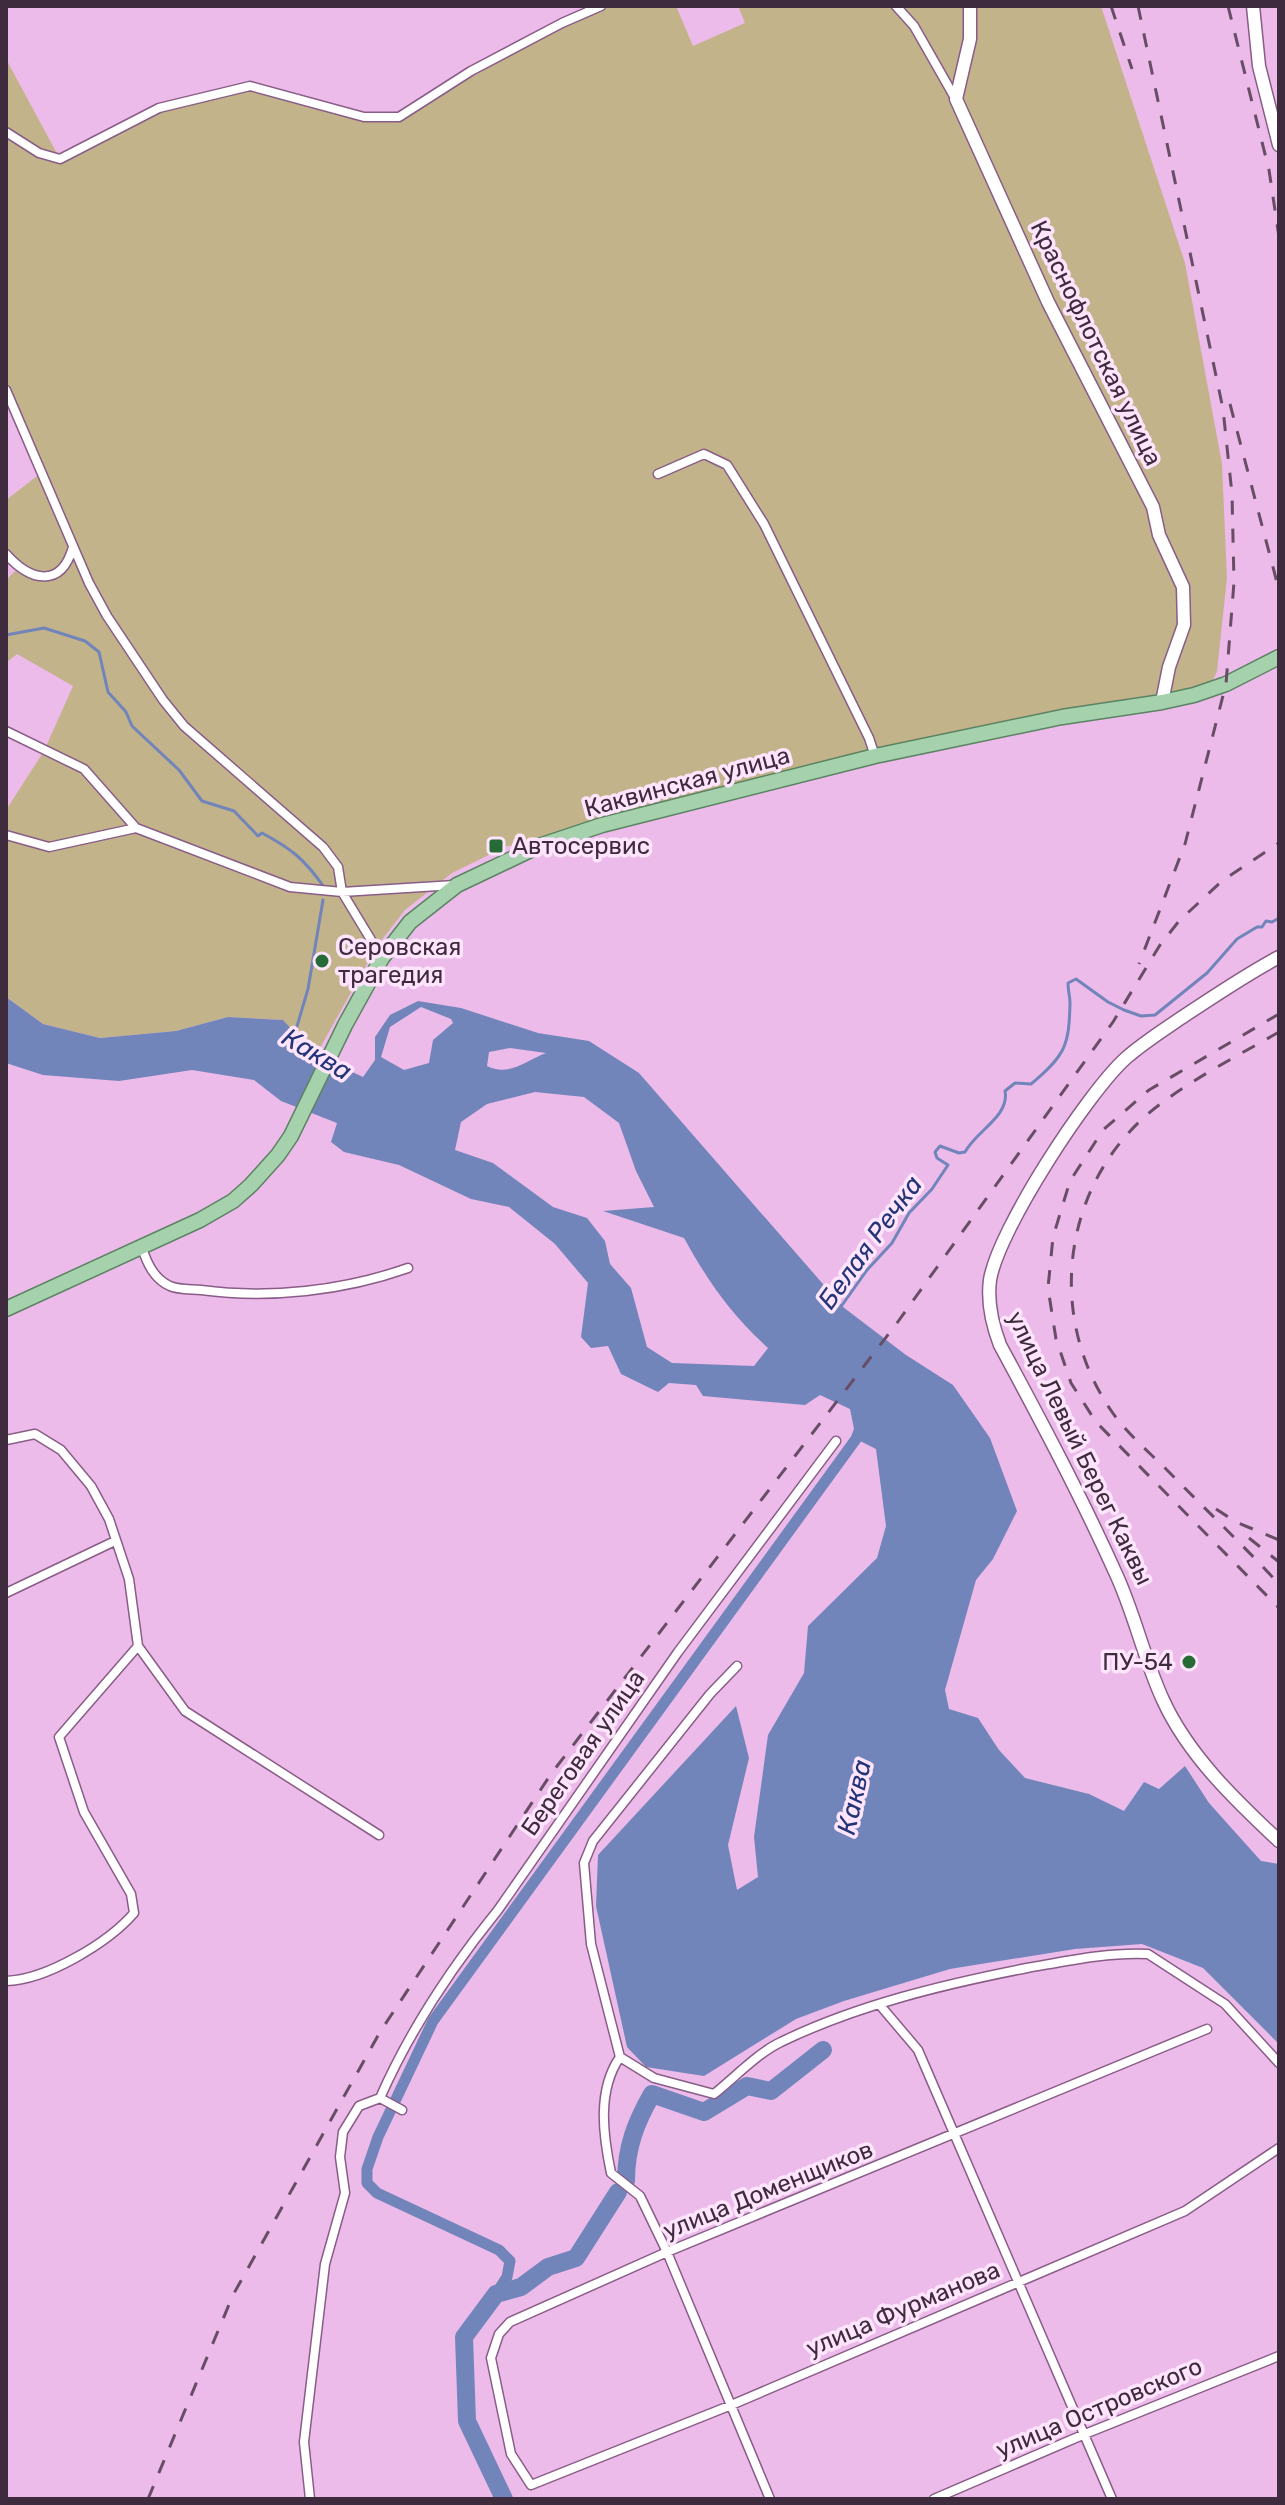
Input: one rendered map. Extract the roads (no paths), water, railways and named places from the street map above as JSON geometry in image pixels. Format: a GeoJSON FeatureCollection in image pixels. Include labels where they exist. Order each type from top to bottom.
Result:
{"type":"FeatureCollection","features":[{"type":"Feature","properties":{"kind":"main road"},"geometry":{"type":"LineString","coordinates":[[956,99],[970,39],[970,6]]}},
{"type":"Feature","properties":{"kind":"main road"},"geometry":{"type":"LineString","coordinates":[[1253,6],[1259,66],[1279,145]]}},
{"type":"Feature","properties":{"kind":"main road","name":"Краснофлотская улица"},"geometry":{"type":"LineString","coordinates":[[956,99],[1048,302],[1153,507],[1159,535],[1183,587],[1184,625],[1169,667],[1162,702]]}},
{"type":"Feature","properties":{"kind":"main road","name":"Каквинская улица"},"geometry":{"type":"LineString","coordinates":[[6,1309],[142,1248],[233,1201],[268,1168],[291,1136],[345,1025],[382,958],[410,922],[457,885],[539,846],[602,825],[875,756],[1062,717],[1162,702],[1226,684],[1279,657]]}},
{"type":"Feature","properties":{"kind":"main road","name":"улица Левый Берег Каквы"},"geometry":{"type":"LineString","coordinates":[[1279,957],[1231,984],[1141,1045],[1112,1071],[1080,1114],[1020,1211],[995,1261],[989,1292],[993,1326],[1000,1345],[1107,1553],[1131,1606],[1163,1699],[1174,1721],[1212,1772],[1279,1841]]}},
{"type":"Feature","properties":{"kind":"street"},"geometry":{"type":"LineString","coordinates":[[6,132],[39,153],[60,159],[159,108],[250,86],[364,117],[399,117],[471,71],[601,6]]}},
{"type":"Feature","properties":{"kind":"street"},"geometry":{"type":"LineString","coordinates":[[896,6],[914,26],[956,99]]}},
{"type":"Feature","properties":{"kind":"street"},"geometry":{"type":"LineString","coordinates":[[6,390],[89,583],[128,650],[184,726],[323,847],[338,867],[342,892],[382,958]]}},
{"type":"Feature","properties":{"kind":"street"},"geometry":{"type":"LineString","coordinates":[[658,474],[704,454],[727,465],[764,524],[875,756]]}},
{"type":"Feature","properties":{"kind":"street"},"geometry":{"type":"LineString","coordinates":[[6,554],[18,568],[36,577],[55,574],[68,563],[73,546]]}},
{"type":"Feature","properties":{"kind":"street"},"geometry":{"type":"LineString","coordinates":[[6,731],[84,769],[136,828],[290,887],[342,892],[457,885]]}},
{"type":"Feature","properties":{"kind":"street"},"geometry":{"type":"LineString","coordinates":[[6,835],[49,847],[136,828]]}},
{"type":"Feature","properties":{"kind":"street"},"geometry":{"type":"LineString","coordinates":[[142,1248],[148,1267],[171,1287],[234,1294],[280,1293],[370,1282],[408,1268]]}},
{"type":"Feature","properties":{"kind":"street"},"geometry":{"type":"LineString","coordinates":[[7,1438],[35,1434],[61,1450],[91,1486],[109,1519],[129,1579],[138,1646],[185,1711],[379,1835]]}},
{"type":"Feature","properties":{"kind":"street","name":"Береговая улица"},"geometry":{"type":"LineString","coordinates":[[380,2098],[401,2051],[466,1950],[498,1910],[678,1652],[836,1441]]}},
{"type":"Feature","properties":{"kind":"street"},"geometry":{"type":"LineString","coordinates":[[6,1593],[115,1541]]}},
{"type":"Feature","properties":{"kind":"street"},"geometry":{"type":"LineString","coordinates":[[6,1981],[23,1981],[59,1967],[122,1926],[134,1913],[131,1894],[84,1812],[59,1737],[138,1646]]}},
{"type":"Feature","properties":{"kind":"street"},"geometry":{"type":"LineString","coordinates":[[737,1666],[710,1694],[593,1841],[584,1863],[591,1944],[620,2057],[654,2078],[714,2094],[779,2043],[879,2004],[962,1981],[1083,1958],[1148,1954],[1225,2004],[1279,2063]]}},
{"type":"Feature","properties":{"kind":"street"},"geometry":{"type":"LineString","coordinates":[[879,2004],[918,2050],[1112,2499]]}},
{"type":"Feature","properties":{"kind":"street","name":"улица Доменщиков"},"geometry":{"type":"LineString","coordinates":[[531,2485],[511,2454],[491,2358],[504,2326],[667,2252],[1207,2029]]}},
{"type":"Feature","properties":{"kind":"street"},"geometry":{"type":"LineString","coordinates":[[620,2057],[611,2071],[605,2099],[603,2138],[611,2173],[640,2196],[667,2252],[770,2499]]}},
{"type":"Feature","properties":{"kind":"street"},"geometry":{"type":"LineString","coordinates":[[310,2499],[304,2442],[325,2264],[345,2193],[340,2157],[343,2132],[359,2106],[380,2098],[402,2110]]}},
{"type":"Feature","properties":{"kind":"street","name":"улица Фурманова"},"geometry":{"type":"LineString","coordinates":[[531,2485],[729,2406],[1185,2211],[1279,2148]]}},
{"type":"Feature","properties":{"kind":"street","name":"улица Островского"},"geometry":{"type":"LineString","coordinates":[[934,2499],[1279,2356]]}},
{"type":"Feature","properties":{"kind":"water","name":"Каква"},"geometry":{"type":"Polygon","coordinates":[[[6,997],[43,1024],[100,1038],[176,1031],[228,1017],[283,1020],[316,1055],[363,1077],[375,1060],[375,1037],[390,1015],[418,1001],[461,1008],[538,1033],[589,1041],[639,1073],[843,1307],[906,1355],[953,1385],[990,1438],[1017,1511],[993,1559],[976,1580],[945,1690],[949,1709],[978,1718],[999,1750],[1025,1778],[1089,1794],[1124,1811],[1144,1782],[1159,1789],[1185,1766],[1209,1803],[1261,1861],[1279,1864],[1279,2044],[1203,1968],[1142,1944],[1075,1949],[950,1969],[796,2019],[704,2076],[646,2067],[627,2047],[596,1906],[598,1855],[736,1706],[749,1758],[728,1845],[737,1890],[758,1877],[754,1837],[768,1735],[804,1673],[808,1626],[877,1558],[886,1526],[876,1449],[856,1439],[850,1409],[820,1395],[805,1405],[703,1396],[696,1385],[669,1383],[658,1392],[621,1374],[608,1346],[591,1348],[581,1337],[588,1283],[555,1244],[509,1207],[471,1199],[399,1165],[344,1152],[331,1142],[337,1123],[281,1101],[254,1080],[192,1070],[119,1081],[43,1075],[6,1063],[6,997]],[[421,1007],[390,1027],[381,1057],[404,1070],[429,1063],[433,1040],[453,1023],[451,1019],[421,1007]],[[510,1048],[489,1052],[487,1066],[503,1070],[546,1053],[510,1048]],[[535,1092],[487,1104],[461,1122],[455,1150],[493,1163],[553,1207],[587,1218],[605,1241],[610,1264],[631,1288],[647,1347],[672,1363],[754,1366],[768,1348],[721,1297],[684,1238],[603,1211],[654,1207],[636,1171],[619,1123],[584,1097],[535,1092]]]}},
{"type":"Feature","properties":{"kind":"waterway"},"geometry":{"type":"LineString","coordinates":[[6,635],[44,628],[85,641],[99,652],[108,692],[126,712],[132,726],[179,770],[202,801],[234,811],[258,836],[262,833],[290,850],[324,887]]}},
{"type":"Feature","properties":{"kind":"waterway","name":"Каква"},"geometry":{"type":"LineString","coordinates":[[295,1033],[308,989],[323,900]]}},
{"type":"Feature","properties":{"kind":"waterway","name":"Белая Речка"},"geometry":{"type":"LineString","coordinates":[[840,1308],[948,1165],[937,1158],[935,1152],[940,1146],[965,1152],[997,1116],[1005,1100],[1005,1091],[1015,1083],[1031,1084],[1058,1057],[1068,1029],[1068,983],[1076,979],[1124,1010],[1141,1016],[1155,1015],[1207,973],[1237,939],[1262,927],[1266,921],[1279,918]]}},
{"type":"Feature","properties":{"kind":"waterway"},"geometry":{"type":"LineString","coordinates":[[496,2294],[507,2277],[510,2261],[499,2250],[377,2193],[367,2183],[367,2169],[378,2137],[433,2021],[856,1439],[861,1426]]}},
{"type":"Feature","properties":{"kind":"waterway"},"geometry":{"type":"LineString","coordinates":[[626,2181],[633,2135],[652,2094],[704,2112],[747,2086],[771,2091],[823,2050]]}},
{"type":"Feature","properties":{"kind":"waterway"},"geometry":{"type":"LineString","coordinates":[[504,2499],[467,2421],[464,2337],[496,2294],[521,2287],[548,2267],[576,2258],[618,2192]]}},
{"type":"Feature","properties":{"kind":"railway"},"geometry":{"type":"LineString","coordinates":[[1111,6],[1132,69]]}},
{"type":"Feature","properties":{"kind":"railway"},"geometry":{"type":"LineString","coordinates":[[1138,6],[1223,409],[1232,494],[1234,582],[1226,684],[1185,844],[1139,964]]}},
{"type":"Feature","properties":{"kind":"railway"},"geometry":{"type":"LineString","coordinates":[[1228,6],[1269,170],[1279,237]]}},
{"type":"Feature","properties":{"kind":"railway"},"geometry":{"type":"LineString","coordinates":[[1230,404],[1279,590]]}},
{"type":"Feature","properties":{"kind":"railway"},"geometry":{"type":"LineString","coordinates":[[148,2499],[233,2295],[380,2032],[551,1774],[897,1323],[1113,1022],[1160,945],[1179,921],[1222,881],[1279,843]]}},
{"type":"Feature","properties":{"kind":"railway"},"geometry":{"type":"LineString","coordinates":[[1279,1014],[1149,1090],[1103,1130],[1070,1181],[1053,1237],[1048,1288],[1056,1339],[1071,1383],[1096,1422],[1279,1608]]}},
{"type":"Feature","properties":{"kind":"railway"},"geometry":{"type":"LineString","coordinates":[[1279,1032],[1173,1095],[1127,1135],[1102,1169],[1084,1207],[1074,1247],[1071,1289],[1076,1330],[1089,1371],[1116,1418],[1279,1584]]}},
{"type":"Feature","properties":{"kind":"railway"},"geometry":{"type":"LineString","coordinates":[[1216,1509],[1236,1522],[1279,1540]]}},
{"type":"Feature","properties":{"kind":"railway"},"geometry":{"type":"LineString","coordinates":[[1249,1538],[1279,1562]]}},
{"type":"Feature","properties":{"kind":"place","name":"Автосервис"},"geometry":{"type":"Point","coordinates":[496,846]}},
{"type":"Feature","properties":{"kind":"place","name":"Серовская трагедия"},"geometry":{"type":"Point","coordinates":[322,961]}},
{"type":"Feature","properties":{"kind":"place","name":"ПУ-54"},"geometry":{"type":"Point","coordinates":[1189,1662]}}]}
